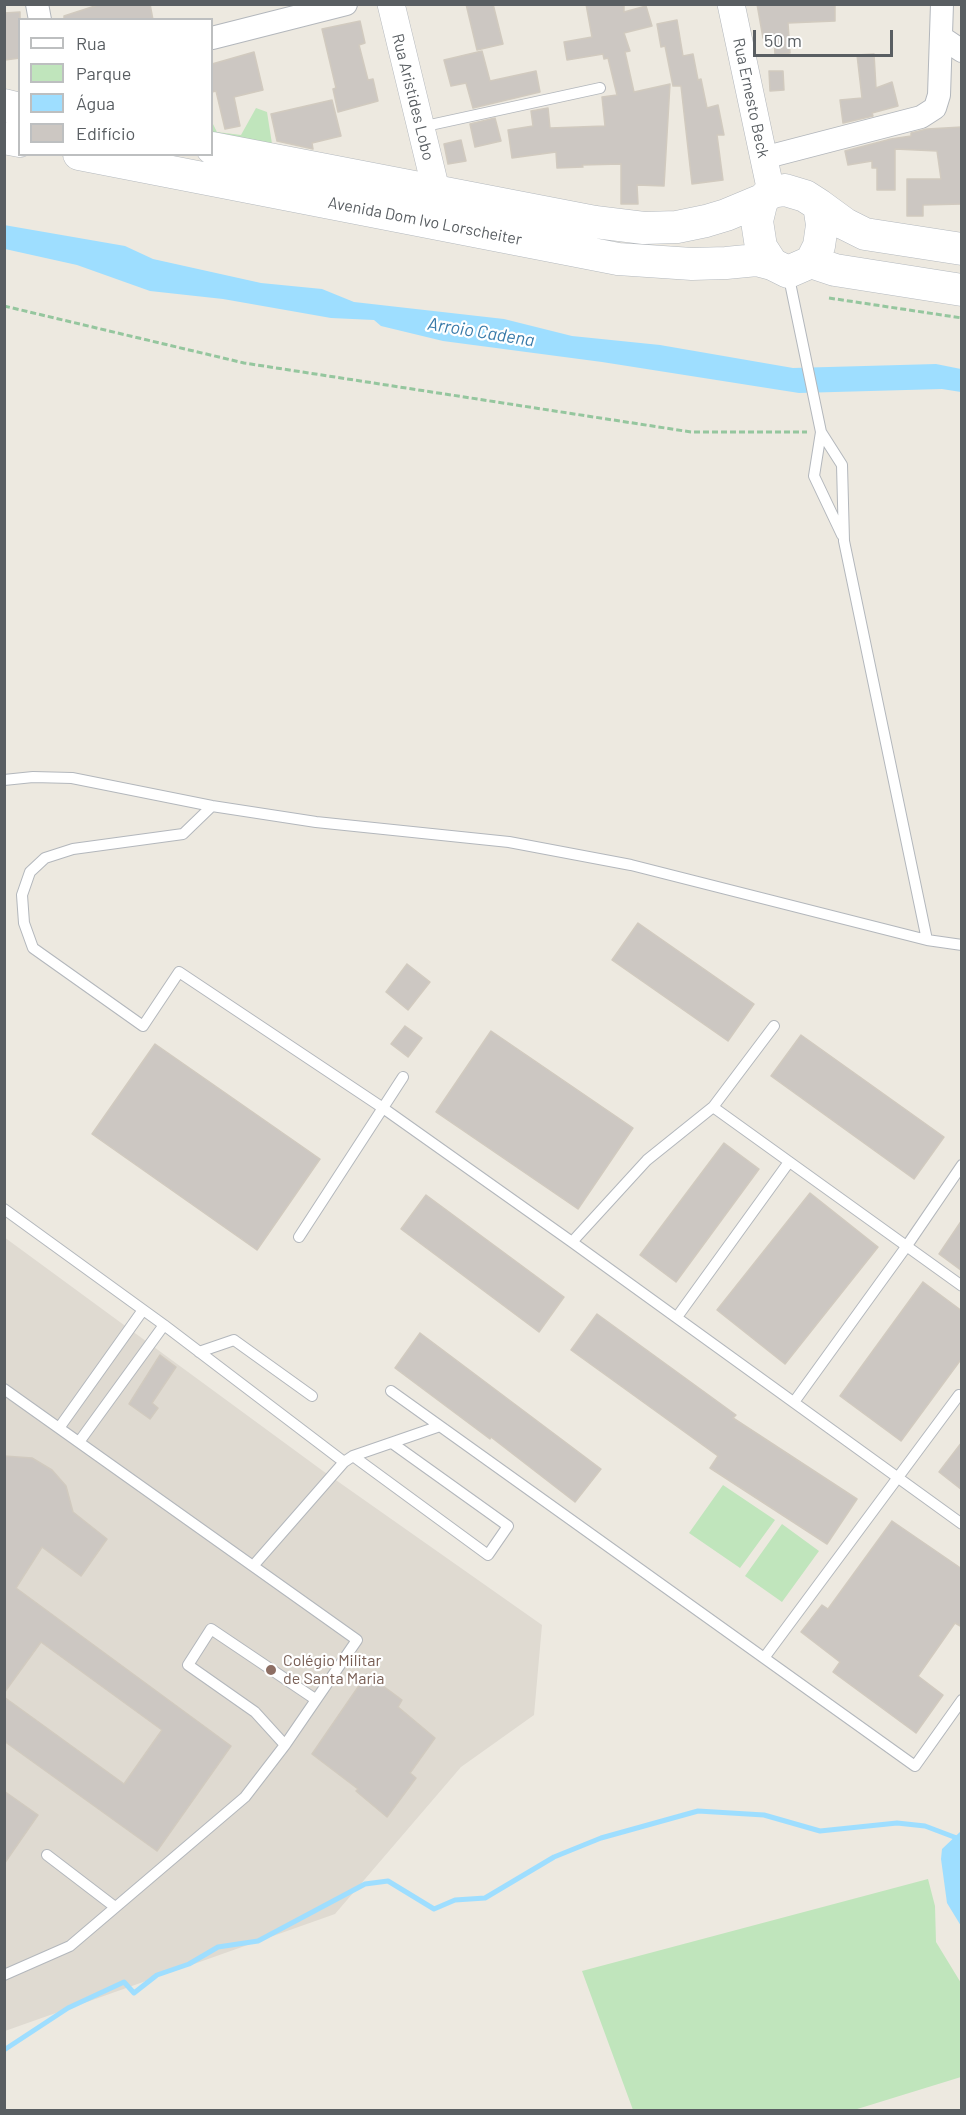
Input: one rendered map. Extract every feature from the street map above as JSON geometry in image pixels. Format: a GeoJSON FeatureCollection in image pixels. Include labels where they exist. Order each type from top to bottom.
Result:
{"type":"FeatureCollection","features":[{"type":"Feature","properties":{"kind":"main road","name":"Avenida Dom Ivo Lorscheiter"},"geometry":{"type":"LineString","coordinates":[[213,148],[595,222],[644,228],[677,227],[706,221],[785,190],[805,196],[845,224],[864,234],[962,249]]}},
{"type":"Feature","properties":{"kind":"main road","name":"Avenida Dom Ivo Lorscheiter"},"geometry":{"type":"LineString","coordinates":[[89,156],[618,259],[692,264],[757,260],[962,290]]}},
{"type":"Feature","properties":{"kind":"main road"},"geometry":{"type":"LineString","coordinates":[[766,196],[757,221],[761,247],[790,266],[819,246],[822,225],[819,205]]}},
{"type":"Feature","properties":{"kind":"street"},"geometry":{"type":"LineString","coordinates":[[213,38],[346,4]]}},
{"type":"Feature","properties":{"kind":"street","name":"Rua Aristides Lobo"},"geometry":{"type":"LineString","coordinates":[[391,4],[436,190]]}},
{"type":"Feature","properties":{"kind":"street","name":"Rua Ernesto Beck"},"geometry":{"type":"LineString","coordinates":[[731,4],[763,158],[766,196]]}},
{"type":"Feature","properties":{"kind":"street"},"geometry":{"type":"LineString","coordinates":[[763,158],[921,117],[935,108],[939,95],[942,4]]}},
{"type":"Feature","properties":{"kind":"street"},"geometry":{"type":"LineString","coordinates":[[941,37],[962,51]]}},
{"type":"Feature","properties":{"kind":"lane"},"geometry":{"type":"LineString","coordinates":[[420,127],[600,88]]}},
{"type":"Feature","properties":{"kind":"lane"},"geometry":{"type":"LineString","coordinates":[[790,266],[799,327],[821,432],[814,476],[844,541]]}},
{"type":"Feature","properties":{"kind":"lane"},"geometry":{"type":"LineString","coordinates":[[821,432],[842,465],[844,541],[927,939]]}},
{"type":"Feature","properties":{"kind":"lane"},"geometry":{"type":"LineString","coordinates":[[4,780],[72,778],[212,806],[316,822],[509,842],[632,866],[927,939],[962,945]]}},
{"type":"Feature","properties":{"kind":"lane"},"geometry":{"type":"LineString","coordinates":[[212,806],[183,834],[73,849],[45,858],[30,872],[22,895],[24,923],[33,948],[142,1026],[179,972],[383,1108],[677,1317],[962,1524]]}},
{"type":"Feature","properties":{"kind":"lane"},"geometry":{"type":"LineString","coordinates":[[572,1242],[647,1160],[713,1107],[774,1026]]}},
{"type":"Feature","properties":{"kind":"lane"},"geometry":{"type":"LineString","coordinates":[[299,1237],[403,1077]]}},
{"type":"Feature","properties":{"kind":"lane"},"geometry":{"type":"LineString","coordinates":[[713,1107],[962,1286]]}},
{"type":"Feature","properties":{"kind":"lane"},"geometry":{"type":"LineString","coordinates":[[677,1317],[789,1162]]}},
{"type":"Feature","properties":{"kind":"lane"},"geometry":{"type":"LineString","coordinates":[[794,1402],[962,1165]]}},
{"type":"Feature","properties":{"kind":"lane"},"geometry":{"type":"LineString","coordinates":[[4,1209],[199,1352],[488,1555],[508,1526],[392,1443]]}},
{"type":"Feature","properties":{"kind":"lane"},"geometry":{"type":"LineString","coordinates":[[59,1428],[143,1310]]}},
{"type":"Feature","properties":{"kind":"lane"},"geometry":{"type":"LineString","coordinates":[[79,1442],[164,1325]]}},
{"type":"Feature","properties":{"kind":"lane"},"geometry":{"type":"LineString","coordinates":[[199,1352],[234,1340],[312,1396]]}},
{"type":"Feature","properties":{"kind":"lane"},"geometry":{"type":"LineString","coordinates":[[4,1389],[357,1640],[285,1745],[245,1797],[70,1946],[4,1975]]}},
{"type":"Feature","properties":{"kind":"lane"},"geometry":{"type":"LineString","coordinates":[[391,1391],[915,1766],[962,1700]]}},
{"type":"Feature","properties":{"kind":"lane"},"geometry":{"type":"LineString","coordinates":[[764,1658],[959,1395],[962,1397]]}},
{"type":"Feature","properties":{"kind":"lane"},"geometry":{"type":"LineString","coordinates":[[253,1566],[349,1459],[440,1426]]}},
{"type":"Feature","properties":{"kind":"lane"},"geometry":{"type":"LineString","coordinates":[[285,1745],[255,1712],[188,1665],[211,1629],[315,1699]]}},
{"type":"Feature","properties":{"kind":"lane"},"geometry":{"type":"LineString","coordinates":[[47,1855],[115,1907]]}},
{"type":"Feature","properties":{"kind":"path"},"geometry":{"type":"LineString","coordinates":[[829,298],[962,318]]}},
{"type":"Feature","properties":{"kind":"path"},"geometry":{"type":"LineString","coordinates":[[4,306],[244,363],[691,432],[821,432]]}},
{"type":"Feature","properties":{"kind":"shaded area","name":"Colégio Militar de Santa Maria"},"geometry":{"type":"Polygon","coordinates":[[[4,1237],[323,1471],[542,1625],[534,1715],[461,1767],[335,1914],[5,2031],[4,1237]]]}},
{"type":"Feature","properties":{"kind":"green space"},"geometry":{"type":"Polygon","coordinates":[[[256,108],[267,112],[272,144],[213,132],[213,124],[217,132],[241,135],[256,108]]]}},
{"type":"Feature","properties":{"kind":"green space"},"geometry":{"type":"Polygon","coordinates":[[[723,1485],[775,1520],[740,1568],[689,1533],[723,1485]]]}},
{"type":"Feature","properties":{"kind":"green space"},"geometry":{"type":"Polygon","coordinates":[[[782,1524],[819,1551],[782,1602],[745,1576],[782,1524]]]}},
{"type":"Feature","properties":{"kind":"green space"},"geometry":{"type":"Polygon","coordinates":[[[928,1879],[935,1906],[936,1942],[961,1983],[961,2077],[854,2110],[633,2110],[582,1971],[928,1879]]]}},
{"type":"Feature","properties":{"kind":"water","name":"Arroio Cadena"},"geometry":{"type":"Polygon","coordinates":[[[4,225],[125,246],[153,259],[261,283],[322,289],[354,302],[504,319],[572,336],[660,345],[793,368],[936,364],[961,369],[961,392],[942,389],[799,393],[602,362],[443,341],[381,326],[374,320],[331,318],[223,299],[150,291],[77,265],[5,249],[4,225]]]}},
{"type":"Feature","properties":{"kind":"water"},"geometry":{"type":"Polygon","coordinates":[[[961,1831],[961,1926],[947,1903],[941,1859],[942,1849],[961,1831]]]}},
{"type":"Feature","properties":{"kind":"building"},"geometry":{"type":"Polygon","coordinates":[[[101,4],[150,4],[153,18],[64,18],[64,16],[101,4]]]}},
{"type":"Feature","properties":{"kind":"building"},"geometry":{"type":"Polygon","coordinates":[[[466,4],[493,4],[503,44],[477,50],[466,4]]]}},
{"type":"Feature","properties":{"kind":"building"},"geometry":{"type":"Polygon","coordinates":[[[586,4],[624,4],[624,12],[646,6],[652,26],[624,33],[630,51],[625,52],[634,92],[670,84],[664,186],[637,185],[638,204],[621,204],[621,164],[557,168],[556,152],[512,158],[508,130],[533,126],[531,111],[548,108],[550,128],[605,126],[602,97],[617,95],[608,58],[604,59],[603,54],[567,60],[564,42],[592,37],[586,4]]]}},
{"type":"Feature","properties":{"kind":"building"},"geometry":{"type":"Polygon","coordinates":[[[757,4],[835,4],[835,21],[788,23],[790,53],[775,55],[774,36],[763,38],[757,4]]]}},
{"type":"Feature","properties":{"kind":"building"},"geometry":{"type":"Polygon","coordinates":[[[20,12],[18,58],[5,60],[4,13],[20,12]]]}},
{"type":"Feature","properties":{"kind":"building"},"geometry":{"type":"Polygon","coordinates":[[[677,20],[683,56],[693,54],[707,108],[718,105],[724,135],[717,135],[723,180],[692,184],[681,86],[673,86],[665,46],[661,47],[657,24],[677,20]]]}},
{"type":"Feature","properties":{"kind":"building"},"geometry":{"type":"Polygon","coordinates":[[[360,21],[365,43],[359,45],[368,80],[373,79],[378,101],[338,112],[333,89],[336,88],[322,29],[360,21]]]}},
{"type":"Feature","properties":{"kind":"building"},"geometry":{"type":"Polygon","coordinates":[[[482,51],[490,81],[536,71],[540,92],[473,108],[466,83],[451,86],[444,60],[482,51]]]}},
{"type":"Feature","properties":{"kind":"building"},"geometry":{"type":"Polygon","coordinates":[[[254,52],[263,90],[234,97],[240,126],[225,129],[216,91],[213,92],[213,64],[254,52]]]}},
{"type":"Feature","properties":{"kind":"building"},"geometry":{"type":"Polygon","coordinates":[[[874,54],[876,88],[892,82],[898,106],[872,113],[873,116],[843,123],[840,100],[862,98],[857,55],[874,54]]]}},
{"type":"Feature","properties":{"kind":"building"},"geometry":{"type":"Polygon","coordinates":[[[769,71],[783,71],[784,90],[770,91],[769,71]]]}},
{"type":"Feature","properties":{"kind":"building"},"geometry":{"type":"Polygon","coordinates":[[[332,100],[341,136],[312,143],[313,149],[277,141],[271,114],[332,100]]]}},
{"type":"Feature","properties":{"kind":"building"},"geometry":{"type":"Polygon","coordinates":[[[495,118],[501,141],[475,147],[470,124],[495,118]]]}},
{"type":"Feature","properties":{"kind":"building"},"geometry":{"type":"Polygon","coordinates":[[[962,127],[962,204],[923,205],[923,216],[907,216],[907,179],[941,179],[937,151],[895,149],[895,190],[877,190],[877,168],[872,168],[872,161],[848,165],[845,151],[911,136],[911,133],[927,129],[962,127]]]}},
{"type":"Feature","properties":{"kind":"building"},"geometry":{"type":"Polygon","coordinates":[[[461,140],[466,161],[448,164],[444,144],[461,140]]]}},
{"type":"Feature","properties":{"kind":"building"},"geometry":{"type":"Polygon","coordinates":[[[638,923],[754,1004],[728,1041],[612,960],[638,923]]]}},
{"type":"Feature","properties":{"kind":"building"},"geometry":{"type":"Polygon","coordinates":[[[407,964],[430,982],[408,1010],[386,992],[407,964]]]}},
{"type":"Feature","properties":{"kind":"building"},"geometry":{"type":"Polygon","coordinates":[[[405,1026],[422,1038],[408,1057],[391,1044],[405,1026]]]}},
{"type":"Feature","properties":{"kind":"building"},"geometry":{"type":"Polygon","coordinates":[[[491,1031],[633,1128],[578,1209],[436,1112],[491,1031]]]}},
{"type":"Feature","properties":{"kind":"building"},"geometry":{"type":"Polygon","coordinates":[[[801,1035],[944,1137],[914,1179],[771,1076],[801,1035]]]}},
{"type":"Feature","properties":{"kind":"building"},"geometry":{"type":"Polygon","coordinates":[[[155,1044],[320,1159],[257,1250],[92,1134],[155,1044]]]}},
{"type":"Feature","properties":{"kind":"building"},"geometry":{"type":"Polygon","coordinates":[[[724,1143],[759,1169],[676,1282],[640,1255],[724,1143]]]}},
{"type":"Feature","properties":{"kind":"building"},"geometry":{"type":"Polygon","coordinates":[[[810,1193],[878,1247],[785,1364],[717,1310],[810,1193]]]}},
{"type":"Feature","properties":{"kind":"building"},"geometry":{"type":"Polygon","coordinates":[[[426,1195],[564,1297],[539,1332],[401,1229],[426,1195]]]}},
{"type":"Feature","properties":{"kind":"building"},"geometry":{"type":"Polygon","coordinates":[[[962,1220],[962,1271],[939,1254],[962,1220]]]}},
{"type":"Feature","properties":{"kind":"building"},"geometry":{"type":"Polygon","coordinates":[[[923,1282],[962,1311],[962,1358],[901,1441],[840,1396],[923,1282]]]}},
{"type":"Feature","properties":{"kind":"building"},"geometry":{"type":"Polygon","coordinates":[[[597,1314],[736,1415],[733,1418],[857,1499],[827,1544],[710,1468],[718,1456],[571,1350],[597,1314]]]}},
{"type":"Feature","properties":{"kind":"building"},"geometry":{"type":"Polygon","coordinates":[[[420,1333],[601,1469],[575,1502],[491,1437],[490,1439],[395,1368],[420,1333]]]}},
{"type":"Feature","properties":{"kind":"building"},"geometry":{"type":"Polygon","coordinates":[[[160,1355],[176,1367],[152,1403],[158,1408],[150,1419],[129,1404],[160,1355]]]}},
{"type":"Feature","properties":{"kind":"building"},"geometry":{"type":"Polygon","coordinates":[[[962,1442],[962,1490],[939,1472],[962,1442]]]}},
{"type":"Feature","properties":{"kind":"building"},"geometry":{"type":"Polygon","coordinates":[[[4,1456],[32,1458],[52,1470],[66,1486],[73,1512],[107,1539],[81,1576],[42,1547],[16,1588],[231,1746],[157,1851],[4,1741],[4,1697],[124,1784],[162,1730],[41,1642],[4,1693],[4,1456]]]}},
{"type":"Feature","properties":{"kind":"building"},"geometry":{"type":"Polygon","coordinates":[[[892,1521],[962,1569],[962,1627],[955,1623],[918,1676],[943,1695],[916,1733],[833,1672],[840,1662],[801,1632],[822,1605],[828,1609],[892,1521]]]}},
{"type":"Feature","properties":{"kind":"building"},"geometry":{"type":"Polygon","coordinates":[[[367,1674],[402,1700],[398,1707],[435,1738],[410,1773],[416,1778],[387,1817],[356,1791],[358,1789],[312,1754],[367,1674]]]}},
{"type":"Feature","properties":{"kind":"building"},"geometry":{"type":"Polygon","coordinates":[[[4,1791],[38,1815],[4,1864],[4,1791]]]}},
{"type":"Feature","properties":{"kind":"waterway"},"geometry":{"type":"LineString","coordinates":[[4,2050],[68,2008],[124,1982],[134,1993],[157,1975],[189,1964],[218,1947],[258,1941],[365,1884],[388,1881],[434,1909],[455,1900],[485,1898],[554,1857],[601,1838],[698,1811],[764,1815],[820,1831],[897,1823],[925,1826],[962,1840]]}},
{"type":"Feature","properties":{"kind":"place","name":"Colégio Militar de Santa Maria"},"geometry":{"type":"Point","coordinates":[271,1670]}}]}
